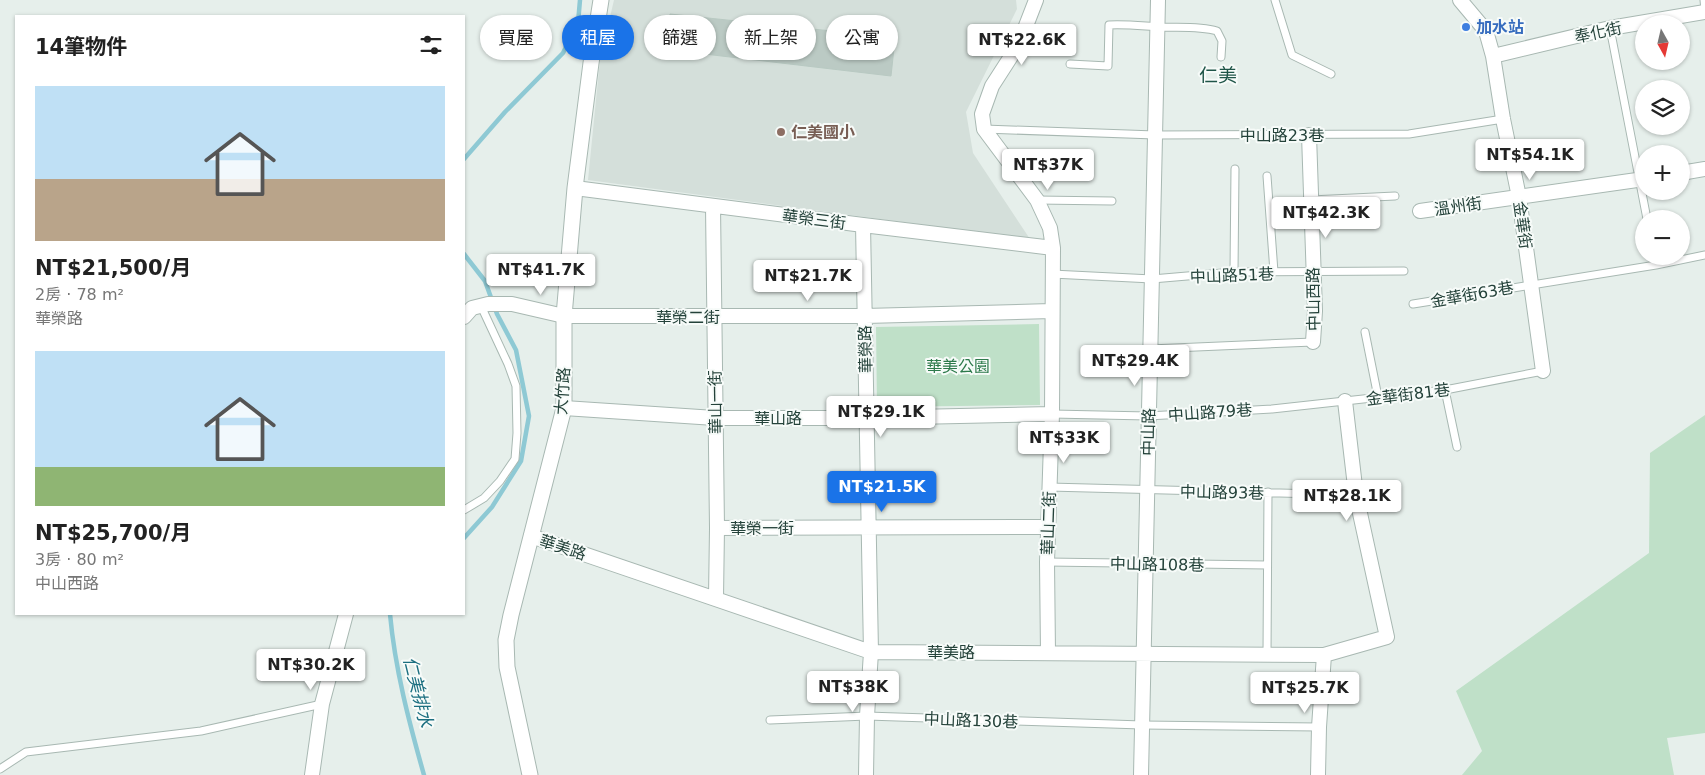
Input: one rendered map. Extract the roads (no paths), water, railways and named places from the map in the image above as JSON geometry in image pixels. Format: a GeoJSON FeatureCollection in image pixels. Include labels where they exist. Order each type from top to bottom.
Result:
{"type":"FeatureCollection","features":[{"type":"Feature","properties":{"kind":"street","name":"大竹路"},"geometry":{"type":"LineString","coordinates":[[530,775],[508,667],[506,640],[564,408],[564,316],[576,188],[591,63],[601,0]]}},
{"type":"Feature","properties":{"kind":"street"},"geometry":{"type":"LineString","coordinates":[[984,129],[982,114],[992,86],[1019,44],[1036,0]]}},
{"type":"Feature","properties":{"kind":"street","name":"中山路"},"geometry":{"type":"LineString","coordinates":[[1141,775],[1158,0]]}},
{"type":"Feature","properties":{"kind":"street","name":"金華街"},"geometry":{"type":"LineString","coordinates":[[1460,0],[1486,31],[1493,56],[1503,119],[1519,197],[1543,372]]}},
{"type":"Feature","properties":{"kind":"street","name":"奉化街"},"geometry":{"type":"LineString","coordinates":[[1493,56],[1610,28],[1705,11]]}},
{"type":"Feature","properties":{"kind":"street","name":"華山二街"},"geometry":{"type":"LineString","coordinates":[[984,129],[1037,200],[1050,228],[1053,248],[1052,414],[1047,562],[1048,653]]}},
{"type":"Feature","properties":{"kind":"street","name":"中山西路"},"geometry":{"type":"LineString","coordinates":[[1309,135],[1315,311],[1313,342]]}},
{"type":"Feature","properties":{"kind":"street"},"geometry":{"type":"LineString","coordinates":[[1690,172],[1705,169]]}},
{"type":"Feature","properties":{"kind":"street","name":"溫州街"},"geometry":{"type":"LineString","coordinates":[[1420,211],[1635,181]]}},
{"type":"Feature","properties":{"kind":"street","name":"華榮三街"},"geometry":{"type":"LineString","coordinates":[[576,188],[863,226],[1053,248]]}},
{"type":"Feature","properties":{"kind":"street","name":"華山一街"},"geometry":{"type":"LineString","coordinates":[[714,206],[716,598]]}},
{"type":"Feature","properties":{"kind":"street","name":"華榮路"},"geometry":{"type":"LineString","coordinates":[[863,226],[871,652],[866,775]]}},
{"type":"Feature","properties":{"kind":"street","name":"華榮二街"},"geometry":{"type":"LineString","coordinates":[[484,305],[512,304],[564,316],[865,316],[1052,311]]}},
{"type":"Feature","properties":{"kind":"street"},"geometry":{"type":"LineString","coordinates":[[465,316],[472,308],[484,305]]}},
{"type":"Feature","properties":{"kind":"street"},"geometry":{"type":"LineString","coordinates":[[1345,401],[1356,495]]}},
{"type":"Feature","properties":{"kind":"street","name":"華山路"},"geometry":{"type":"LineString","coordinates":[[564,408],[715,418],[866,418],[1052,414]]}},
{"type":"Feature","properties":{"kind":"street","name":"華美路"},"geometry":{"type":"LineString","coordinates":[[531,536],[871,652],[1324,655],[1387,637],[1356,495]]}},
{"type":"Feature","properties":{"kind":"street","name":"華榮一街"},"geometry":{"type":"LineString","coordinates":[[717,528],[1048,527]]}},
{"type":"Feature","properties":{"kind":"street"},"geometry":{"type":"LineString","coordinates":[[312,775],[322,704],[346,615]]}},
{"type":"Feature","properties":{"kind":"street"},"geometry":{"type":"LineString","coordinates":[[1318,775],[1324,655]]}},
{"type":"Feature","properties":{"kind":"lane"},"geometry":{"type":"LineString","coordinates":[[1275,0],[1292,54],[1331,74]]}},
{"type":"Feature","properties":{"kind":"lane"},"geometry":{"type":"LineString","coordinates":[[1704,0],[1705,11]]}},
{"type":"Feature","properties":{"kind":"lane"},"geometry":{"type":"LineString","coordinates":[[1070,64],[1108,66],[1109,25],[1126,24],[1218,30],[1222,42],[1221,57]]}},
{"type":"Feature","properties":{"kind":"lane"},"geometry":{"type":"LineString","coordinates":[[1610,28],[1635,151]]}},
{"type":"Feature","properties":{"kind":"lane","name":"中山路23巷"},"geometry":{"type":"LineString","coordinates":[[984,129],[1155,135],[1409,134],[1503,119]]}},
{"type":"Feature","properties":{"kind":"lane"},"geometry":{"type":"LineString","coordinates":[[1234,272],[1235,169]]}},
{"type":"Feature","properties":{"kind":"lane"},"geometry":{"type":"LineString","coordinates":[[1267,176],[1274,272]]}},
{"type":"Feature","properties":{"kind":"lane"},"geometry":{"type":"LineString","coordinates":[[1311,200],[1395,196]]}},
{"type":"Feature","properties":{"kind":"lane"},"geometry":{"type":"LineString","coordinates":[[1037,200],[1112,201]]}},
{"type":"Feature","properties":{"kind":"lane","name":"金華街63巷"},"geometry":{"type":"LineString","coordinates":[[1690,258],[1705,255]]}},
{"type":"Feature","properties":{"kind":"lane","name":"金華街63巷"},"geometry":{"type":"LineString","coordinates":[[1413,304],[1656,265]]}},
{"type":"Feature","properties":{"kind":"lane","name":"中山路51巷"},"geometry":{"type":"LineString","coordinates":[[1052,274],[1152,279],[1234,272],[1404,271]]}},
{"type":"Feature","properties":{"kind":"lane"},"geometry":{"type":"LineString","coordinates":[[465,509],[484,498],[500,481],[515,459],[518,433],[516,386],[484,305]]}},
{"type":"Feature","properties":{"kind":"lane"},"geometry":{"type":"LineString","coordinates":[[1365,332],[1378,397]]}},
{"type":"Feature","properties":{"kind":"lane"},"geometry":{"type":"LineString","coordinates":[[1150,349],[1313,342]]}},
{"type":"Feature","properties":{"kind":"lane","name":"金華街81巷"},"geometry":{"type":"LineString","coordinates":[[1272,409],[1445,390],[1543,372]]}},
{"type":"Feature","properties":{"kind":"lane"},"geometry":{"type":"LineString","coordinates":[[1445,390],[1457,447]]}},
{"type":"Feature","properties":{"kind":"lane","name":"中山路79巷"},"geometry":{"type":"LineString","coordinates":[[1052,414],[1148,416],[1272,409]]}},
{"type":"Feature","properties":{"kind":"lane","name":"中山路93巷"},"geometry":{"type":"LineString","coordinates":[[1049,487],[1356,495]]}},
{"type":"Feature","properties":{"kind":"lane"},"geometry":{"type":"LineString","coordinates":[[1268,492],[1268,655]]}},
{"type":"Feature","properties":{"kind":"lane","name":"中山路108巷"},"geometry":{"type":"LineString","coordinates":[[1047,562],[1146,565],[1267,565]]}},
{"type":"Feature","properties":{"kind":"lane"},"geometry":{"type":"LineString","coordinates":[[0,769],[26,752],[201,731],[322,704]]}},
{"type":"Feature","properties":{"kind":"lane","name":"中山路130巷"},"geometry":{"type":"LineString","coordinates":[[770,720],[867,716],[1142,725],[1319,728]]}},
{"type":"Feature","properties":{"kind":"waterway","name":"仁美排水"},"geometry":{"type":"LineString","coordinates":[[465,158],[505,112],[563,53],[578,23],[580,0]]}},
{"type":"Feature","properties":{"kind":"waterway","name":"仁美排水"},"geometry":{"type":"LineString","coordinates":[[465,255],[485,281],[497,314],[516,350],[529,416],[521,461],[492,507],[465,537]]}},
{"type":"Feature","properties":{"kind":"waterway","name":"仁美排水"},"geometry":{"type":"LineString","coordinates":[[390,615],[399,675],[424,775]]}},
{"type":"Feature","properties":{"kind":"place","name":"加水站"},"geometry":{"type":"Point","coordinates":[1466,27]}},
{"type":"Feature","properties":{"kind":"place","name":"仁美國小"},"geometry":{"type":"Point","coordinates":[781,132]}},
{"type":"Feature","properties":{"kind":"district","name":"仁美"},"geometry":{"type":"Point","coordinates":[1218,75]}},
{"type":"Feature","properties":{"kind":"park label","name":"華美公園"},"geometry":{"type":"Point","coordinates":[958,366]}}]}
